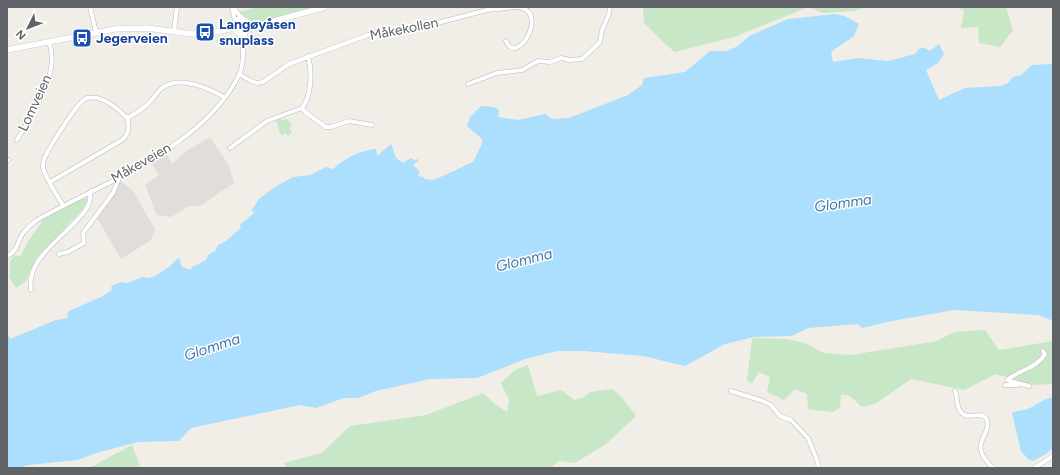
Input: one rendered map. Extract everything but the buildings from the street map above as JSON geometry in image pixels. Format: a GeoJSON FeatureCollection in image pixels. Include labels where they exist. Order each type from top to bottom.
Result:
{"type":"FeatureCollection","features":[{"type":"Feature","properties":{"kind":"main road"},"geometry":{"type":"LineString","coordinates":[[260,24],[244,20],[235,21],[234,28],[238,33],[242,33],[260,24],[276,22],[325,7]]}},
{"type":"Feature","properties":{"kind":"main road"},"geometry":{"type":"LineString","coordinates":[[244,20],[247,30]]}},
{"type":"Feature","properties":{"kind":"main road"},"geometry":{"type":"LineString","coordinates":[[7,50],[96,32],[134,28],[151,28],[200,34],[234,28]]}},
{"type":"Feature","properties":{"kind":"street"},"geometry":{"type":"LineString","coordinates":[[90,7],[96,32]]}},
{"type":"Feature","properties":{"kind":"street"},"geometry":{"type":"LineString","coordinates":[[174,32],[177,7]]}},
{"type":"Feature","properties":{"kind":"street"},"geometry":{"type":"LineString","coordinates":[[233,7],[244,20]]}},
{"type":"Feature","properties":{"kind":"street"},"geometry":{"type":"LineString","coordinates":[[233,7],[235,21]]}},
{"type":"Feature","properties":{"kind":"street","name":"Måkekollen"},"geometry":{"type":"LineString","coordinates":[[239,74],[257,83],[263,82],[282,67],[308,56],[386,30],[422,27],[474,13],[502,8],[516,7],[526,10],[530,14],[532,20],[525,42],[520,47],[515,48],[506,42]]}},
{"type":"Feature","properties":{"kind":"street"},"geometry":{"type":"LineString","coordinates":[[468,84],[497,73],[522,70],[538,61],[550,62],[561,58],[570,60],[582,59],[600,42],[602,30],[609,14],[610,7]]}},
{"type":"Feature","properties":{"kind":"street","name":"Måkeveien"},"geometry":{"type":"LineString","coordinates":[[7,256],[11,255],[15,250],[24,231],[30,225],[63,205],[152,159],[186,137],[201,123],[224,97],[239,74],[244,61],[243,42],[247,30]]}},
{"type":"Feature","properties":{"kind":"street","name":"Måkeveien"},"geometry":{"type":"LineString","coordinates":[[238,33],[243,42]]}},
{"type":"Feature","properties":{"kind":"street","name":"Lomveien"},"geometry":{"type":"LineString","coordinates":[[17,140],[41,98],[48,81],[52,59],[49,42]]}},
{"type":"Feature","properties":{"kind":"street"},"geometry":{"type":"LineString","coordinates":[[230,148],[267,121],[302,108],[305,104],[311,80],[311,67],[308,56]]}},
{"type":"Feature","properties":{"kind":"street"},"geometry":{"type":"LineString","coordinates":[[127,118],[142,108],[160,90],[170,84],[196,84],[224,97]]}},
{"type":"Feature","properties":{"kind":"street"},"geometry":{"type":"LineString","coordinates":[[50,182],[122,140],[126,136],[129,129],[127,118],[106,101],[92,97],[83,98],[45,156],[44,167],[50,182],[63,205]]}},
{"type":"Feature","properties":{"kind":"street"},"geometry":{"type":"LineString","coordinates":[[302,108],[326,127],[331,128],[349,121],[372,125]]}},
{"type":"Feature","properties":{"kind":"street"},"geometry":{"type":"LineString","coordinates":[[59,254],[68,252],[84,243],[83,233],[113,192],[120,176]]}},
{"type":"Feature","properties":{"kind":"street"},"geometry":{"type":"LineString","coordinates":[[31,290],[29,282],[38,262],[45,251],[87,207],[91,191]]}},
{"type":"Feature","properties":{"kind":"street"},"geometry":{"type":"LineString","coordinates":[[1022,385],[1008,380],[1035,365],[1045,354],[1043,351]]}},
{"type":"Feature","properties":{"kind":"street"},"geometry":{"type":"LineString","coordinates":[[1005,385],[1029,386]]}},
{"type":"Feature","properties":{"kind":"street"},"geometry":{"type":"LineString","coordinates":[[731,391],[763,400],[771,405],[780,416],[791,420],[808,438],[819,468]]}},
{"type":"Feature","properties":{"kind":"street"},"geometry":{"type":"LineString","coordinates":[[955,392],[958,399],[959,409],[962,414],[981,415],[986,418],[988,427],[980,443],[985,459],[993,468]]}},
{"type":"Feature","properties":{"kind":"street"},"geometry":{"type":"LineString","coordinates":[[1034,468],[1053,456]]}},
{"type":"Feature","properties":{"kind":"shaded area"},"geometry":{"type":"Polygon","coordinates":[[[210,137],[229,166],[234,183],[200,206],[189,206],[171,217],[157,215],[145,185],[159,175],[151,163],[167,154],[172,164],[185,152],[210,137]]]}},
{"type":"Feature","properties":{"kind":"shaded area"},"geometry":{"type":"Polygon","coordinates":[[[121,181],[133,191],[155,229],[151,240],[121,259],[97,218],[121,181]]]}},
{"type":"Feature","properties":{"kind":"green space"},"geometry":{"type":"Polygon","coordinates":[[[257,7],[321,7],[265,22],[251,21],[239,12],[257,7]]]}},
{"type":"Feature","properties":{"kind":"green space"},"geometry":{"type":"Polygon","coordinates":[[[643,7],[809,7],[734,37],[675,52],[644,23],[643,7]]]}},
{"type":"Feature","properties":{"kind":"green space"},"geometry":{"type":"Polygon","coordinates":[[[809,7],[867,7],[854,11],[822,13],[809,7]]]}},
{"type":"Feature","properties":{"kind":"green space"},"geometry":{"type":"Polygon","coordinates":[[[957,7],[1006,7],[1013,30],[1000,47],[979,43],[978,27],[961,28],[964,11],[957,7]]]}},
{"type":"Feature","properties":{"kind":"green space"},"geometry":{"type":"Polygon","coordinates":[[[281,118],[281,120],[287,119],[292,124],[289,128],[292,132],[288,136],[286,133],[282,135],[280,134],[276,120],[281,118]]]}},
{"type":"Feature","properties":{"kind":"green space"},"geometry":{"type":"Polygon","coordinates":[[[84,197],[88,200],[82,210],[36,258],[26,281],[16,288],[9,277],[10,262],[14,255],[20,257],[29,240],[42,222],[40,219],[84,197]]]}},
{"type":"Feature","properties":{"kind":"green space"},"geometry":{"type":"Polygon","coordinates":[[[985,330],[999,350],[1053,341],[1053,384],[1034,385],[996,374],[964,390],[911,379],[875,404],[862,407],[850,396],[841,394],[840,408],[832,412],[808,409],[807,394],[795,389],[784,400],[767,392],[770,377],[759,372],[752,383],[747,381],[752,338],[787,339],[805,343],[824,353],[851,355],[937,341],[954,332],[985,330]]]}},
{"type":"Feature","properties":{"kind":"green space"},"geometry":{"type":"Polygon","coordinates":[[[528,365],[537,396],[561,390],[575,400],[584,397],[590,392],[612,389],[621,396],[636,416],[606,444],[575,463],[559,461],[550,468],[287,468],[284,463],[322,453],[350,426],[426,415],[483,393],[507,412],[509,400],[501,383],[515,370],[528,365]]]}},
{"type":"Feature","properties":{"kind":"green space"},"geometry":{"type":"Polygon","coordinates":[[[132,445],[140,466],[136,468],[49,468],[91,467],[132,445]]]}},
{"type":"Feature","properties":{"kind":"water","name":"Glomma"},"geometry":{"type":"Polygon","coordinates":[[[835,14],[844,16],[859,24],[854,36],[831,52],[833,62],[858,58],[888,61],[915,54],[920,48],[925,48],[930,51],[939,44],[944,54],[938,63],[926,70],[939,100],[965,88],[1001,86],[1008,83],[1013,77],[1021,75],[1032,65],[1053,63],[1053,321],[1039,315],[954,310],[862,328],[858,324],[808,328],[792,336],[754,337],[725,344],[685,366],[643,356],[584,351],[557,351],[525,359],[477,378],[430,379],[376,391],[358,398],[344,398],[316,408],[300,405],[191,428],[179,441],[138,442],[96,453],[78,460],[28,465],[21,468],[7,468],[7,333],[10,339],[56,320],[68,318],[67,313],[69,311],[101,297],[112,290],[112,286],[121,282],[127,283],[142,277],[149,278],[155,276],[169,267],[179,257],[182,267],[191,270],[192,267],[206,260],[208,255],[216,250],[218,245],[226,241],[242,227],[239,226],[255,212],[251,211],[259,199],[275,187],[293,177],[311,175],[326,167],[333,169],[347,159],[364,151],[376,149],[377,156],[391,144],[396,158],[403,163],[411,158],[414,160],[418,159],[418,162],[413,165],[420,172],[418,176],[424,177],[424,179],[434,180],[473,162],[482,144],[482,139],[467,126],[470,117],[481,106],[494,107],[499,110],[498,117],[518,120],[545,114],[552,119],[569,118],[628,95],[642,85],[644,78],[685,72],[710,51],[727,51],[738,46],[749,36],[788,19],[835,14]]]}},
{"type":"Feature","properties":{"kind":"water"},"geometry":{"type":"Polygon","coordinates":[[[1053,397],[1053,448],[1046,454],[1033,461],[1028,459],[1021,451],[1012,413],[1028,409],[1053,397]]]}},
{"type":"Feature","properties":{"kind":"place","name":"Langøyåsen snuplass"},"geometry":{"type":"Point","coordinates":[205,32]}},
{"type":"Feature","properties":{"kind":"place","name":"Jegerveien"},"geometry":{"type":"Point","coordinates":[82,38]}}]}
